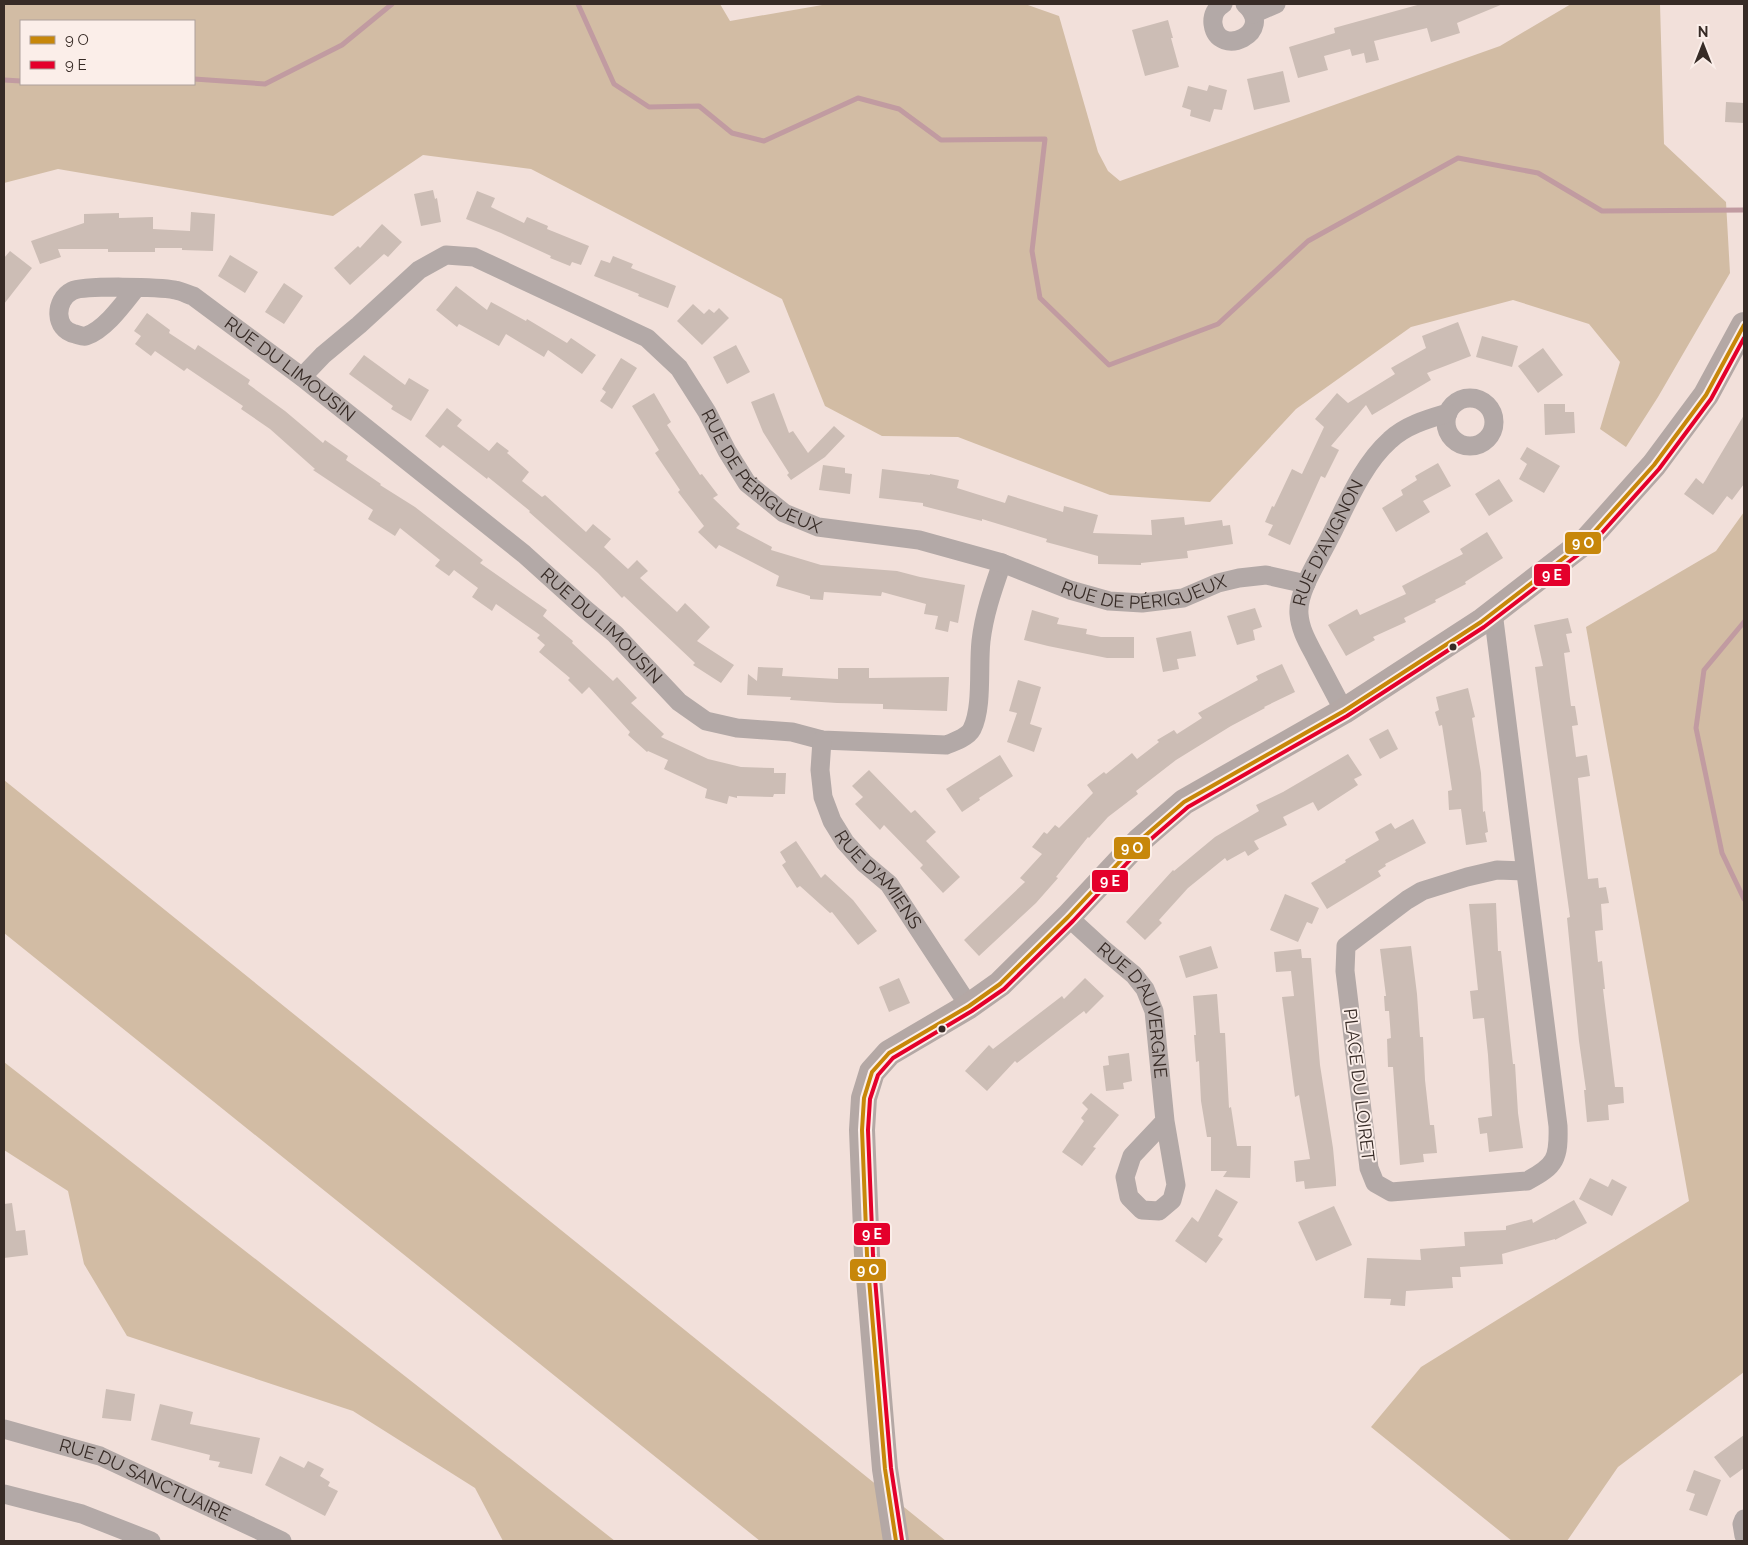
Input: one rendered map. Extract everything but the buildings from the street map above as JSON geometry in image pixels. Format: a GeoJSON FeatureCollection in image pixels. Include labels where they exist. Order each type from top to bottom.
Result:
{"type":"FeatureCollection","features":[{"type":"Feature","properties":{"kind":"street"},"geometry":{"type":"LineString","coordinates":[[1222,4],[1215,11],[1213,24],[1219,36],[1225,40],[1238,41],[1245,38],[1253,28],[1249,9],[1276,4]]}},
{"type":"Feature","properties":{"kind":"street","name":"RUE DE PÉRIGUEUX"},"geometry":{"type":"LineString","coordinates":[[302,377],[323,355],[419,270],[446,256],[474,257],[647,338],[679,368],[707,412],[727,451],[747,483],[784,512],[818,527],[919,540],[1002,564],[1070,590],[1109,601],[1142,603],[1184,598],[1218,584],[1240,578],[1266,575],[1306,584]]}},
{"type":"Feature","properties":{"kind":"street","name":"RUE DU LIMOUSIN"},"geometry":{"type":"LineString","coordinates":[[136,288],[176,290],[193,296],[302,377],[524,554],[615,634],[679,702],[706,721],[737,728],[792,732],[822,740],[946,745],[959,739],[971,732],[977,716],[981,641],[988,604],[1002,564]]}},
{"type":"Feature","properties":{"kind":"street"},"geometry":{"type":"LineString","coordinates":[[896,1541],[886,1469],[867,1255],[862,1130],[864,1098],[872,1072],[889,1053],[969,1006],[1000,984],[1068,916],[1139,840],[1184,802],[1344,711],[1481,622],[1587,540],[1654,465],[1706,395],[1744,325]]}},
{"type":"Feature","properties":{"kind":"street","name":"RUE D'AVIGNON"},"geometry":{"type":"LineString","coordinates":[[1344,711],[1303,633],[1298,614],[1306,584],[1357,484],[1378,452],[1391,439],[1403,431],[1418,423],[1448,413]]}},
{"type":"Feature","properties":{"kind":"street","name":"PLACE DU LOIRET"},"geometry":{"type":"LineString","coordinates":[[1492,612],[1526,872],[1558,1126],[1559,1146],[1552,1164],[1545,1172],[1527,1181],[1391,1192],[1375,1182],[1370,1168],[1345,971],[1346,946],[1407,900],[1422,892],[1467,876],[1497,870],[1526,872]]}},
{"type":"Feature","properties":{"kind":"street","name":"RUE D'AMIENS"},"geometry":{"type":"LineString","coordinates":[[822,740],[820,770],[823,797],[832,820],[845,842],[864,863],[889,884],[969,1006]]}},
{"type":"Feature","properties":{"kind":"street","name":"RUE D'AUVERGNE"},"geometry":{"type":"LineString","coordinates":[[1068,916],[1134,975],[1145,989],[1154,1011],[1165,1121]]}},
{"type":"Feature","properties":{"kind":"street","name":"RUE DU SANCTUAIRE"},"geometry":{"type":"LineString","coordinates":[[4,1429],[100,1456],[282,1541]]}},
{"type":"Feature","properties":{"kind":"street"},"geometry":{"type":"LineString","coordinates":[[4,1494],[82,1514],[151,1541]]}},
{"type":"Feature","properties":{"kind":"street"},"geometry":{"type":"LineString","coordinates":[[1744,1519],[1742,1524],[1744,1536]]}},
{"type":"Feature","properties":{"kind":"shaded area"},"geometry":{"type":"Polygon","coordinates":[[[4,4],[720,4],[730,21],[828,4],[1025,4],[1059,16],[1098,152],[1108,171],[1120,181],[1500,46],[1571,4],[1660,4],[1664,144],[1726,202],[1730,273],[1658,397],[1626,447],[1600,429],[1620,362],[1589,324],[1513,300],[1411,327],[1296,409],[1210,502],[1110,495],[958,437],[882,436],[825,406],[782,299],[531,169],[423,155],[333,216],[58,169],[4,183],[4,4]]]}},
{"type":"Feature","properties":{"kind":"shaded area"},"geometry":{"type":"Polygon","coordinates":[[[1744,512],[1744,1372],[1618,1467],[1567,1541],[1512,1541],[1371,1427],[1421,1367],[1689,1201],[1586,627],[1716,551],[1744,512]]]}},
{"type":"Feature","properties":{"kind":"shaded area"},"geometry":{"type":"Polygon","coordinates":[[[4,780],[946,1541],[760,1541],[4,933],[4,780]]]}},
{"type":"Feature","properties":{"kind":"shaded area"},"geometry":{"type":"Polygon","coordinates":[[[4,1062],[615,1541],[503,1541],[475,1488],[353,1411],[127,1336],[84,1264],[68,1191],[4,1150],[4,1062]]]}},
{"type":"Feature","properties":{"kind":"waterway"},"geometry":{"type":"LineString","coordinates":[[195,79],[265,84],[342,45],[392,4]]}},
{"type":"Feature","properties":{"kind":"waterway"},"geometry":{"type":"LineString","coordinates":[[578,4],[614,84],[649,107],[699,106],[732,133],[764,141],[858,98],[899,109],[941,140],[1045,139],[1032,251],[1040,298],[1109,365],[1218,324],[1308,241],[1458,158],[1538,173],[1602,211],[1744,210]]}},
{"type":"Feature","properties":{"kind":"waterway"},"geometry":{"type":"LineString","coordinates":[[4,80],[20,81]]}},
{"type":"Feature","properties":{"kind":"waterway"},"geometry":{"type":"LineString","coordinates":[[1744,622],[1704,670],[1696,728],[1722,853],[1744,899]]}},
{"type":"Feature","properties":{"kind":"transit line"},"geometry":{"type":"LineString","coordinates":[[896,1541],[885,1469],[867,1255],[862,1130],[864,1098],[872,1072],[889,1053],[969,1006],[1000,984],[1068,917],[1139,841],[1184,802],[1344,711],[1481,622],[1587,540],[1654,465],[1706,395],[1744,325]]}},
{"type":"Feature","properties":{"kind":"transit line"},"geometry":{"type":"LineString","coordinates":[[902,1540],[891,1468],[873,1255],[868,1130],[870,1099],[878,1075],[893,1058],[972,1011],[1004,989],[1073,921],[1143,846],[1188,807],[1347,716],[1484,627],[1591,545],[1659,469],[1711,399],[1744,338]]}}]}
